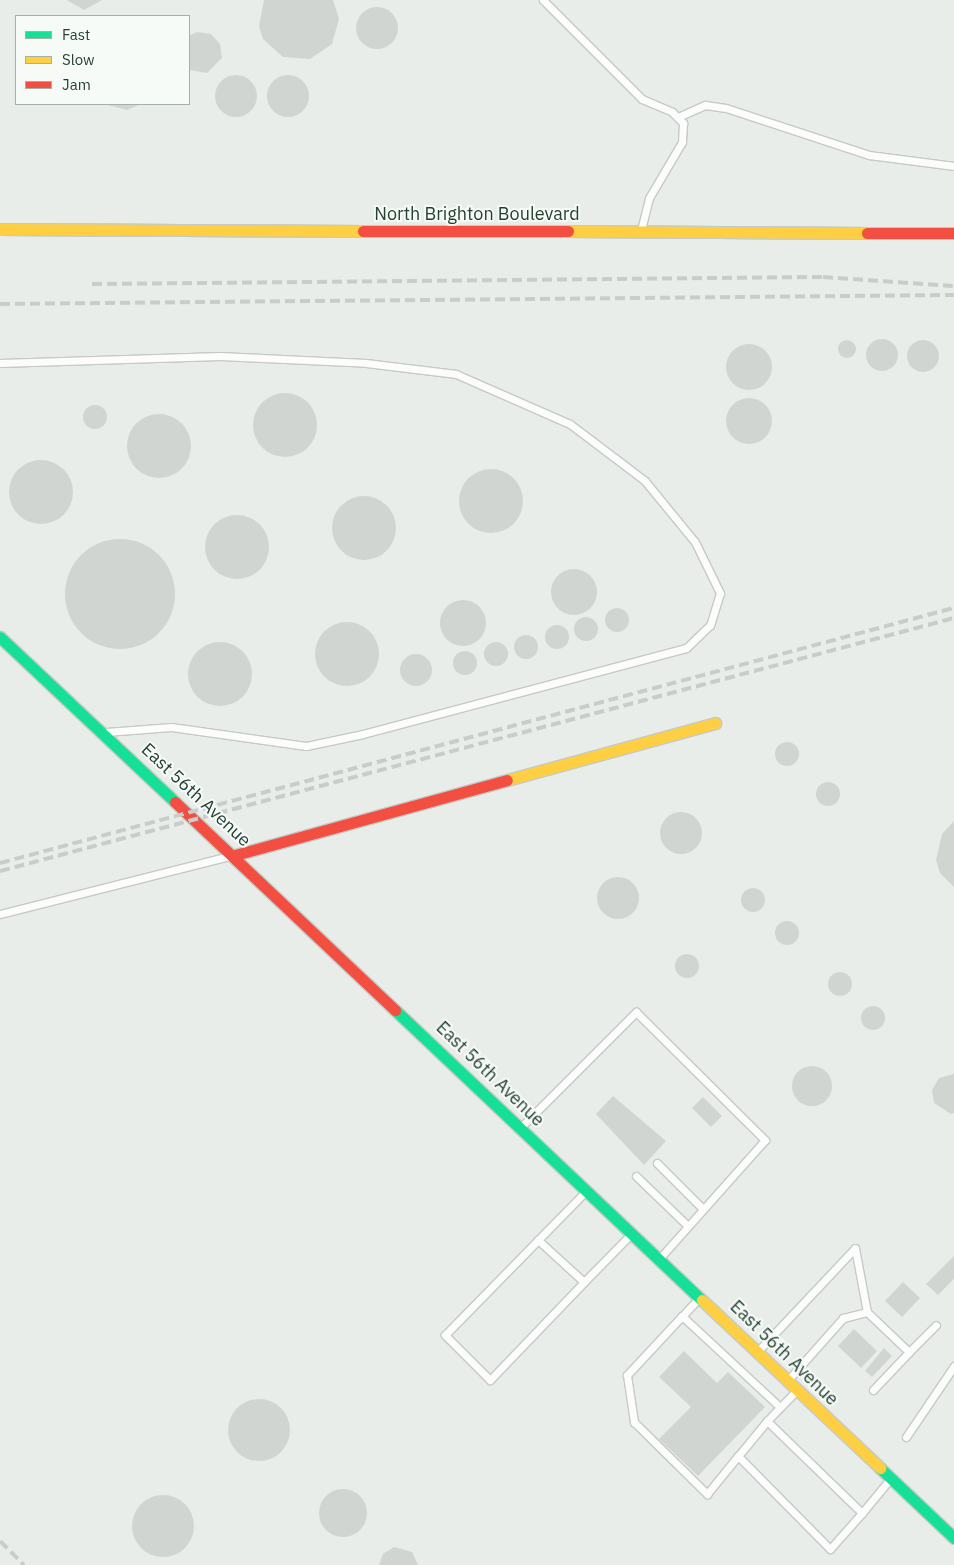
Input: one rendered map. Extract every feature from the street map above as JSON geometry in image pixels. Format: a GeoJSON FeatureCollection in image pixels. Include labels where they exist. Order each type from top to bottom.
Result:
{"type":"FeatureCollection","features":[{"type":"Feature","properties":{"kind":"main road","name":"North Brighton Boulevard"},"geometry":{"type":"LineString","coordinates":[[0,229],[954,233]]}},
{"type":"Feature","properties":{"kind":"main road","name":"East 56th Avenue"},"geometry":{"type":"LineString","coordinates":[[0,637],[234,855],[954,1538]]}},
{"type":"Feature","properties":{"kind":"main road"},"geometry":{"type":"LineString","coordinates":[[234,855],[715,723]]}},
{"type":"Feature","properties":{"kind":"lane"},"geometry":{"type":"LineString","coordinates":[[543,0],[642,99],[678,117],[683,122],[682,142],[649,198],[641,231]]}},
{"type":"Feature","properties":{"kind":"lane"},"geometry":{"type":"LineString","coordinates":[[678,117],[705,105],[726,108],[869,155],[954,166]]}},
{"type":"Feature","properties":{"kind":"lane"},"geometry":{"type":"LineString","coordinates":[[0,363],[220,356],[366,363],[456,374],[570,424],[645,482],[696,542],[720,593],[710,624],[686,648],[363,734],[306,746],[171,727],[134,727],[103,733]]}},
{"type":"Feature","properties":{"kind":"lane"},"geometry":{"type":"LineString","coordinates":[[0,914],[234,855]]}},
{"type":"Feature","properties":{"kind":"lane"},"geometry":{"type":"LineString","coordinates":[[521,1128],[636,1012],[765,1140],[659,1258]]}},
{"type":"Feature","properties":{"kind":"lane"},"geometry":{"type":"LineString","coordinates":[[657,1163],[703,1209]]}},
{"type":"Feature","properties":{"kind":"lane"},"geometry":{"type":"LineString","coordinates":[[636,1176],[688,1226]]}},
{"type":"Feature","properties":{"kind":"lane"},"geometry":{"type":"LineString","coordinates":[[587,1190],[445,1335],[490,1380],[632,1233]]}},
{"type":"Feature","properties":{"kind":"lane"},"geometry":{"type":"LineString","coordinates":[[538,1240],[584,1282]]}},
{"type":"Feature","properties":{"kind":"lane"},"geometry":{"type":"LineString","coordinates":[[757,1352],[855,1248],[867,1312],[909,1352]]}},
{"type":"Feature","properties":{"kind":"lane"},"geometry":{"type":"LineString","coordinates":[[700,1297],[627,1375],[634,1422],[707,1494],[767,1421],[797,1389]]}},
{"type":"Feature","properties":{"kind":"lane"},"geometry":{"type":"LineString","coordinates":[[788,1381],[844,1318],[867,1312]]}},
{"type":"Feature","properties":{"kind":"lane"},"geometry":{"type":"LineString","coordinates":[[682,1316],[780,1407]]}},
{"type":"Feature","properties":{"kind":"lane"},"geometry":{"type":"LineString","coordinates":[[873,1390],[936,1325]]}},
{"type":"Feature","properties":{"kind":"lane"},"geometry":{"type":"LineString","coordinates":[[906,1437],[954,1366]]}},
{"type":"Feature","properties":{"kind":"lane"},"geometry":{"type":"LineString","coordinates":[[767,1421],[862,1513]]}},
{"type":"Feature","properties":{"kind":"lane"},"geometry":{"type":"LineString","coordinates":[[738,1456],[830,1549],[890,1478]]}},
{"type":"Feature","properties":{"kind":"building"},"geometry":{"type":"Polygon","coordinates":[[[67,0],[102,0],[84,10],[67,0]]]}},
{"type":"Feature","properties":{"kind":"building"},"geometry":{"type":"Polygon","coordinates":[[[264,0],[333,0],[339,19],[332,44],[310,59],[283,57],[263,39],[259,26],[264,0]]]}},
{"type":"Feature","properties":{"kind":"building"},"geometry":{"type":"Polygon","coordinates":[[[381,7],[389,10],[395,16],[398,28],[395,40],[389,46],[373,49],[365,46],[359,40],[356,24],[359,16],[365,10],[381,7]]]}},
{"type":"Feature","properties":{"kind":"building"},"geometry":{"type":"Polygon","coordinates":[[[197,32],[211,34],[220,44],[222,58],[207,73],[190,70],[190,36],[197,32]]]}},
{"type":"Feature","properties":{"kind":"building"},"geometry":{"type":"Polygon","coordinates":[[[240,75],[248,78],[254,84],[257,96],[254,108],[248,114],[232,117],[224,114],[218,108],[215,92],[218,84],[224,78],[240,75]]]}},
{"type":"Feature","properties":{"kind":"building"},"geometry":{"type":"Polygon","coordinates":[[[292,75],[300,78],[306,84],[309,96],[306,108],[300,114],[284,117],[276,114],[270,108],[267,92],[270,84],[276,78],[292,75]]]}},
{"type":"Feature","properties":{"kind":"building"},"geometry":{"type":"Polygon","coordinates":[[[108,105],[139,105],[127,110],[108,105]]]}},
{"type":"Feature","properties":{"kind":"building"},"geometry":{"type":"Polygon","coordinates":[[[882,339],[888,340],[893,344],[897,349],[897,361],[893,366],[888,370],[882,371],[876,370],[871,366],[867,361],[866,355],[867,349],[871,344],[876,340],[882,339]]]}},
{"type":"Feature","properties":{"kind":"building"},"geometry":{"type":"Polygon","coordinates":[[[847,340],[853,343],[856,349],[853,355],[847,358],[841,355],[838,349],[841,343],[847,340]]]}},
{"type":"Feature","properties":{"kind":"building"},"geometry":{"type":"Polygon","coordinates":[[[923,340],[929,341],[934,345],[938,350],[938,362],[934,367],[929,371],[923,372],[917,371],[912,367],[908,362],[907,356],[908,350],[912,345],[917,341],[923,340]]]}},
{"type":"Feature","properties":{"kind":"building"},"geometry":{"type":"Polygon","coordinates":[[[745,344],[753,344],[762,348],[768,354],[772,367],[768,380],[762,386],[753,390],[745,390],[736,386],[730,380],[726,371],[726,363],[730,354],[736,348],[745,344]]]}},
{"type":"Feature","properties":{"kind":"building"},"geometry":{"type":"Polygon","coordinates":[[[279,393],[291,393],[308,402],[315,413],[317,425],[315,437],[308,448],[291,457],[279,457],[267,452],[258,443],[253,431],[253,419],[258,407],[267,398],[279,393]]]}},
{"type":"Feature","properties":{"kind":"building"},"geometry":{"type":"Polygon","coordinates":[[[745,398],[753,398],[762,402],[768,408],[772,421],[768,434],[762,440],[753,444],[745,444],[736,440],[730,434],[726,425],[726,417],[730,408],[736,402],[745,398]]]}},
{"type":"Feature","properties":{"kind":"building"},"geometry":{"type":"Polygon","coordinates":[[[95,405],[104,408],[107,417],[104,426],[95,429],[86,426],[83,417],[86,408],[95,405]]]}},
{"type":"Feature","properties":{"kind":"building"},"geometry":{"type":"Polygon","coordinates":[[[153,414],[165,414],[182,423],[189,434],[191,446],[189,458],[182,469],[165,478],[153,478],[141,473],[132,464],[127,452],[127,440],[132,428],[141,419],[153,414]]]}},
{"type":"Feature","properties":{"kind":"building"},"geometry":{"type":"Polygon","coordinates":[[[35,460],[47,460],[64,469],[71,480],[73,492],[71,504],[64,515],[47,524],[35,524],[23,519],[14,510],[9,498],[9,486],[14,474],[23,465],[35,460]]]}},
{"type":"Feature","properties":{"kind":"building"},"geometry":{"type":"Polygon","coordinates":[[[485,469],[497,469],[514,478],[521,489],[523,501],[521,513],[514,524],[497,533],[485,533],[473,528],[464,519],[459,507],[459,495],[464,483],[473,474],[485,469]]]}},
{"type":"Feature","properties":{"kind":"building"},"geometry":{"type":"Polygon","coordinates":[[[358,496],[370,496],[387,505],[394,516],[396,528],[394,540],[387,551],[370,560],[358,560],[346,555],[337,546],[332,534],[332,522],[337,510],[346,501],[358,496]]]}},
{"type":"Feature","properties":{"kind":"building"},"geometry":{"type":"Polygon","coordinates":[[[237,515],[249,517],[260,524],[267,535],[269,547],[267,559],[260,570],[249,577],[237,579],[225,577],[214,570],[207,559],[205,547],[207,535],[214,524],[225,517],[237,515]]]}},
{"type":"Feature","properties":{"kind":"building"},"geometry":{"type":"Polygon","coordinates":[[[120,539],[141,543],[159,555],[171,573],[175,594],[171,615],[159,633],[141,645],[120,649],[99,645],[81,633],[69,615],[65,594],[69,573],[81,555],[99,543],[120,539]]]}},
{"type":"Feature","properties":{"kind":"building"},"geometry":{"type":"Polygon","coordinates":[[[570,569],[578,569],[587,573],[593,579],[597,592],[593,605],[587,611],[578,615],[570,615],[561,611],[555,605],[551,596],[551,588],[555,579],[561,573],[570,569]]]}},
{"type":"Feature","properties":{"kind":"building"},"geometry":{"type":"Polygon","coordinates":[[[463,600],[476,604],[482,610],[486,623],[482,636],[476,642],[463,646],[450,642],[444,636],[440,623],[444,610],[450,604],[463,600]]]}},
{"type":"Feature","properties":{"kind":"building"},"geometry":{"type":"Polygon","coordinates":[[[617,608],[626,611],[629,620],[626,629],[617,632],[608,629],[605,620],[608,611],[617,608]]]}},
{"type":"Feature","properties":{"kind":"building"},"geometry":{"type":"Polygon","coordinates":[[[586,617],[595,620],[598,629],[595,638],[586,641],[577,638],[574,629],[577,620],[586,617]]]}},
{"type":"Feature","properties":{"kind":"building"},"geometry":{"type":"Polygon","coordinates":[[[341,622],[353,622],[370,631],[377,642],[379,654],[377,666],[370,677],[353,686],[341,686],[329,681],[320,672],[315,660],[315,648],[320,636],[329,627],[341,622]]]}},
{"type":"Feature","properties":{"kind":"building"},"geometry":{"type":"Polygon","coordinates":[[[557,625],[566,628],[569,637],[566,646],[557,649],[548,646],[545,637],[548,628],[557,625]]]}},
{"type":"Feature","properties":{"kind":"building"},"geometry":{"type":"Polygon","coordinates":[[[526,635],[535,638],[538,647],[535,656],[526,659],[517,656],[514,647],[517,638],[526,635]]]}},
{"type":"Feature","properties":{"kind":"building"},"geometry":{"type":"Polygon","coordinates":[[[214,642],[226,642],[243,651],[250,662],[252,674],[250,686],[243,697],[226,706],[214,706],[202,701],[193,692],[188,680],[188,668],[193,656],[202,647],[214,642]]]}},
{"type":"Feature","properties":{"kind":"building"},"geometry":{"type":"Polygon","coordinates":[[[496,642],[505,645],[508,654],[505,663],[496,666],[487,663],[484,654],[487,645],[496,642]]]}},
{"type":"Feature","properties":{"kind":"building"},"geometry":{"type":"Polygon","coordinates":[[[465,651],[474,654],[477,663],[474,672],[465,675],[456,672],[453,663],[456,654],[465,651]]]}},
{"type":"Feature","properties":{"kind":"building"},"geometry":{"type":"Polygon","coordinates":[[[416,654],[422,655],[427,659],[431,664],[431,676],[427,681],[422,685],[416,686],[410,685],[405,681],[401,676],[400,670],[401,664],[405,659],[410,655],[416,654]]]}},
{"type":"Feature","properties":{"kind":"building"},"geometry":{"type":"Polygon","coordinates":[[[787,742],[796,745],[799,754],[796,763],[787,766],[778,763],[775,754],[778,745],[787,742]]]}},
{"type":"Feature","properties":{"kind":"building"},"geometry":{"type":"Polygon","coordinates":[[[828,782],[837,785],[840,794],[837,803],[828,806],[819,803],[816,794],[819,785],[828,782]]]}},
{"type":"Feature","properties":{"kind":"building"},"geometry":{"type":"Polygon","coordinates":[[[685,812],[693,815],[699,821],[702,833],[699,845],[693,851],[677,854],[669,851],[663,845],[660,829],[663,821],[669,815],[685,812]]]}},
{"type":"Feature","properties":{"kind":"building"},"geometry":{"type":"Polygon","coordinates":[[[954,821],[954,887],[940,873],[936,860],[942,834],[954,821]]]}},
{"type":"Feature","properties":{"kind":"building"},"geometry":{"type":"Polygon","coordinates":[[[622,877],[630,880],[636,886],[639,898],[636,910],[630,916],[614,919],[606,916],[600,910],[597,894],[600,886],[606,880],[622,877]]]}},
{"type":"Feature","properties":{"kind":"building"},"geometry":{"type":"Polygon","coordinates":[[[753,888],[762,891],[765,900],[762,909],[753,912],[744,909],[741,900],[744,891],[753,888]]]}},
{"type":"Feature","properties":{"kind":"building"},"geometry":{"type":"Polygon","coordinates":[[[787,921],[796,924],[799,933],[796,942],[787,945],[778,942],[775,933],[778,924],[787,921]]]}},
{"type":"Feature","properties":{"kind":"building"},"geometry":{"type":"Polygon","coordinates":[[[687,954],[696,957],[699,966],[696,975],[687,978],[678,975],[675,966],[678,957],[687,954]]]}},
{"type":"Feature","properties":{"kind":"building"},"geometry":{"type":"Polygon","coordinates":[[[840,972],[849,975],[852,984],[849,993],[840,996],[831,993],[828,984],[831,975],[840,972]]]}},
{"type":"Feature","properties":{"kind":"building"},"geometry":{"type":"Polygon","coordinates":[[[873,1006],[882,1009],[885,1018],[882,1027],[873,1030],[864,1027],[861,1018],[864,1009],[873,1006]]]}},
{"type":"Feature","properties":{"kind":"building"},"geometry":{"type":"Polygon","coordinates":[[[812,1066],[826,1072],[832,1086],[826,1100],[812,1106],[798,1100],[792,1086],[798,1072],[812,1066]]]}},
{"type":"Feature","properties":{"kind":"building"},"geometry":{"type":"Polygon","coordinates":[[[954,1074],[954,1113],[951,1114],[934,1103],[932,1090],[939,1078],[954,1074]]]}},
{"type":"Feature","properties":{"kind":"building"},"geometry":{"type":"Polygon","coordinates":[[[613,1096],[666,1141],[644,1165],[596,1114],[613,1096]]]}},
{"type":"Feature","properties":{"kind":"building"},"geometry":{"type":"Polygon","coordinates":[[[703,1097],[722,1116],[711,1127],[692,1108],[703,1097]]]}},
{"type":"Feature","properties":{"kind":"building"},"geometry":{"type":"Polygon","coordinates":[[[954,1256],[954,1279],[938,1295],[926,1284],[954,1256]]]}},
{"type":"Feature","properties":{"kind":"building"},"geometry":{"type":"Polygon","coordinates":[[[903,1282],[920,1298],[902,1317],[885,1301],[903,1282]]]}},
{"type":"Feature","properties":{"kind":"building"},"geometry":{"type":"Polygon","coordinates":[[[854,1329],[877,1351],[861,1368],[838,1346],[854,1329]]]}},
{"type":"Feature","properties":{"kind":"building"},"geometry":{"type":"Polygon","coordinates":[[[884,1348],[892,1356],[872,1377],[865,1371],[884,1348]]]}},
{"type":"Feature","properties":{"kind":"building"},"geometry":{"type":"Polygon","coordinates":[[[684,1351],[717,1383],[728,1372],[765,1407],[698,1476],[659,1439],[691,1407],[659,1377],[684,1351]]]}},
{"type":"Feature","properties":{"kind":"building"},"geometry":{"type":"Polygon","coordinates":[[[259,1399],[271,1401],[281,1408],[288,1418],[290,1430],[288,1442],[281,1452],[271,1459],[259,1461],[247,1459],[237,1452],[230,1442],[228,1430],[230,1418],[237,1408],[247,1401],[259,1399]]]}},
{"type":"Feature","properties":{"kind":"building"},"geometry":{"type":"Polygon","coordinates":[[[343,1489],[352,1491],[360,1496],[365,1504],[367,1513],[365,1522],[360,1530],[352,1535],[343,1537],[334,1535],[326,1530],[321,1522],[319,1513],[321,1504],[326,1496],[334,1491],[343,1489]]]}},
{"type":"Feature","properties":{"kind":"building"},"geometry":{"type":"Polygon","coordinates":[[[163,1495],[175,1497],[185,1504],[192,1514],[194,1526],[192,1538],[185,1548],[175,1555],[163,1557],[151,1555],[141,1548],[134,1538],[132,1526],[134,1514],[141,1504],[151,1497],[163,1495]]]}},
{"type":"Feature","properties":{"kind":"building"},"geometry":{"type":"Polygon","coordinates":[[[394,1547],[412,1552],[418,1565],[379,1565],[383,1554],[394,1547]]]}},
{"type":"Feature","properties":{"kind":"railway"},"geometry":{"type":"LineString","coordinates":[[92,284],[823,277],[953,286]]}},
{"type":"Feature","properties":{"kind":"railway"},"geometry":{"type":"LineString","coordinates":[[0,304],[954,295]]}},
{"type":"Feature","properties":{"kind":"railway"},"geometry":{"type":"LineString","coordinates":[[0,863],[954,608]]}},
{"type":"Feature","properties":{"kind":"railway"},"geometry":{"type":"LineString","coordinates":[[0,871],[954,618]]}},
{"type":"Feature","properties":{"kind":"railway"},"geometry":{"type":"LineString","coordinates":[[0,1541],[24,1565]]}},
{"type":"Feature","properties":{"kind":"traffic: fast"},"geometry":{"type":"LineString","coordinates":[[0,637],[175,802]]}},
{"type":"Feature","properties":{"kind":"traffic: fast"},"geometry":{"type":"LineString","coordinates":[[395,1010],[702,1300]]}},
{"type":"Feature","properties":{"kind":"traffic: fast"},"geometry":{"type":"LineString","coordinates":[[880,1468],[954,1538]]}},
{"type":"Feature","properties":{"kind":"traffic: slow"},"geometry":{"type":"LineString","coordinates":[[0,229],[363,231]]}},
{"type":"Feature","properties":{"kind":"traffic: slow"},"geometry":{"type":"LineString","coordinates":[[568,231],[867,233]]}},
{"type":"Feature","properties":{"kind":"traffic: slow"},"geometry":{"type":"LineString","coordinates":[[507,780],[715,723]]}},
{"type":"Feature","properties":{"kind":"traffic: slow"},"geometry":{"type":"LineString","coordinates":[[702,1300],[880,1468]]}},
{"type":"Feature","properties":{"kind":"traffic: jam"},"geometry":{"type":"LineString","coordinates":[[363,231],[568,231]]}},
{"type":"Feature","properties":{"kind":"traffic: jam"},"geometry":{"type":"LineString","coordinates":[[867,233],[954,233]]}},
{"type":"Feature","properties":{"kind":"traffic: jam"},"geometry":{"type":"LineString","coordinates":[[235,855],[507,780]]}},
{"type":"Feature","properties":{"kind":"traffic: jam"},"geometry":{"type":"LineString","coordinates":[[175,802],[395,1010]]}}]}
